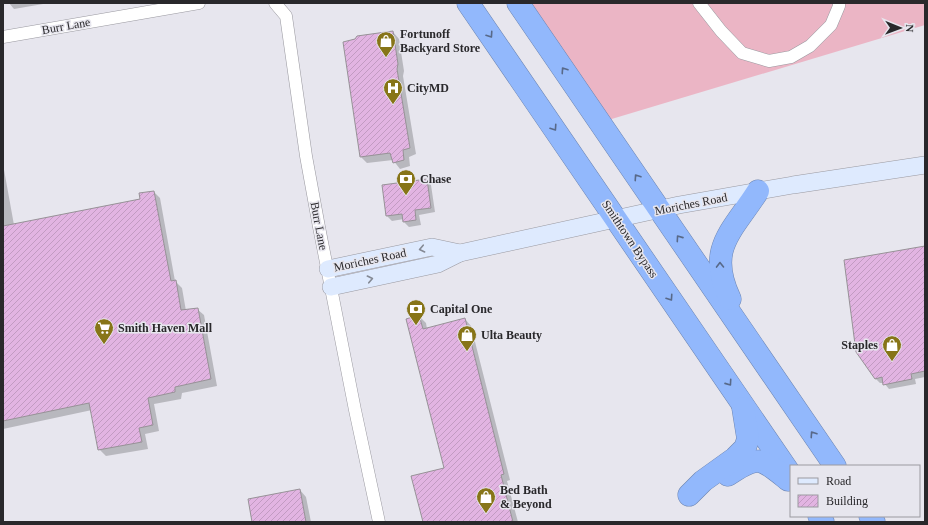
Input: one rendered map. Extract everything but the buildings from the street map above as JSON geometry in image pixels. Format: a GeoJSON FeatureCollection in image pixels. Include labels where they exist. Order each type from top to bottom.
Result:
{"type":"FeatureCollection","features":[{"type":"Feature","properties":{"kind":"highway","name":"Smithtown Bypass"},"geometry":{"type":"LineString","coordinates":[[468,3],[790,473]]}},
{"type":"Feature","properties":{"kind":"highway"},"geometry":{"type":"LineString","coordinates":[[518,3],[834,465]]}},
{"type":"Feature","properties":{"kind":"highway"},"geometry":{"type":"LineString","coordinates":[[749,340],[723,283],[720,262],[722,249],[726,238],[758,191]]}},
{"type":"Feature","properties":{"kind":"highway"},"geometry":{"type":"LineString","coordinates":[[742,402],[747,435],[746,444],[740,454],[703,481],[688,495],[708,490],[740,467],[754,461],[765,462],[790,481]]}},
{"type":"Feature","properties":{"kind":"main road","name":"Moriches Road"},"geometry":{"type":"LineString","coordinates":[[331,287],[438,264],[460,253],[659,209],[758,191],[925,165]]}},
{"type":"Feature","properties":{"kind":"main road","name":"Moriches Road"},"geometry":{"type":"LineString","coordinates":[[328,270],[432,247],[460,253]]}},
{"type":"Feature","properties":{"kind":"street","name":"Burr Lane"},"geometry":{"type":"LineString","coordinates":[[3,37],[199,3]]}},
{"type":"Feature","properties":{"kind":"street","name":"Burr Lane"},"geometry":{"type":"LineString","coordinates":[[275,3],[286,16],[305,152],[355,410],[379,522]]}},
{"type":"Feature","properties":{"kind":"street"},"geometry":{"type":"LineString","coordinates":[[699,3],[721,31],[742,53],[769,61],[791,57],[810,46],[831,25],[839,3]]}},
{"type":"Feature","properties":{"kind":"shaded area"},"geometry":{"type":"Polygon","coordinates":[[[518,3],[925,3],[925,25],[605,121],[518,3]]]}},
{"type":"Feature","properties":{"kind":"place","name":"Fortunoff Backyard Store"},"geometry":{"type":"Point","coordinates":[386,58]}},
{"type":"Feature","properties":{"kind":"place","name":"CityMD"},"geometry":{"type":"Point","coordinates":[393,105]}},
{"type":"Feature","properties":{"kind":"place","name":"Chase"},"geometry":{"type":"Point","coordinates":[406,196]}},
{"type":"Feature","properties":{"kind":"place","name":"Capital One"},"geometry":{"type":"Point","coordinates":[416,326]}},
{"type":"Feature","properties":{"kind":"place","name":"Smith Haven Mall"},"geometry":{"type":"Point","coordinates":[104,345]}},
{"type":"Feature","properties":{"kind":"place","name":"Ulta Beauty"},"geometry":{"type":"Point","coordinates":[467,352]}},
{"type":"Feature","properties":{"kind":"place","name":"Staples"},"geometry":{"type":"Point","coordinates":[892,362]}},
{"type":"Feature","properties":{"kind":"place","name":"Bed Bath & Beyond"},"geometry":{"type":"Point","coordinates":[486,514]}}]}
